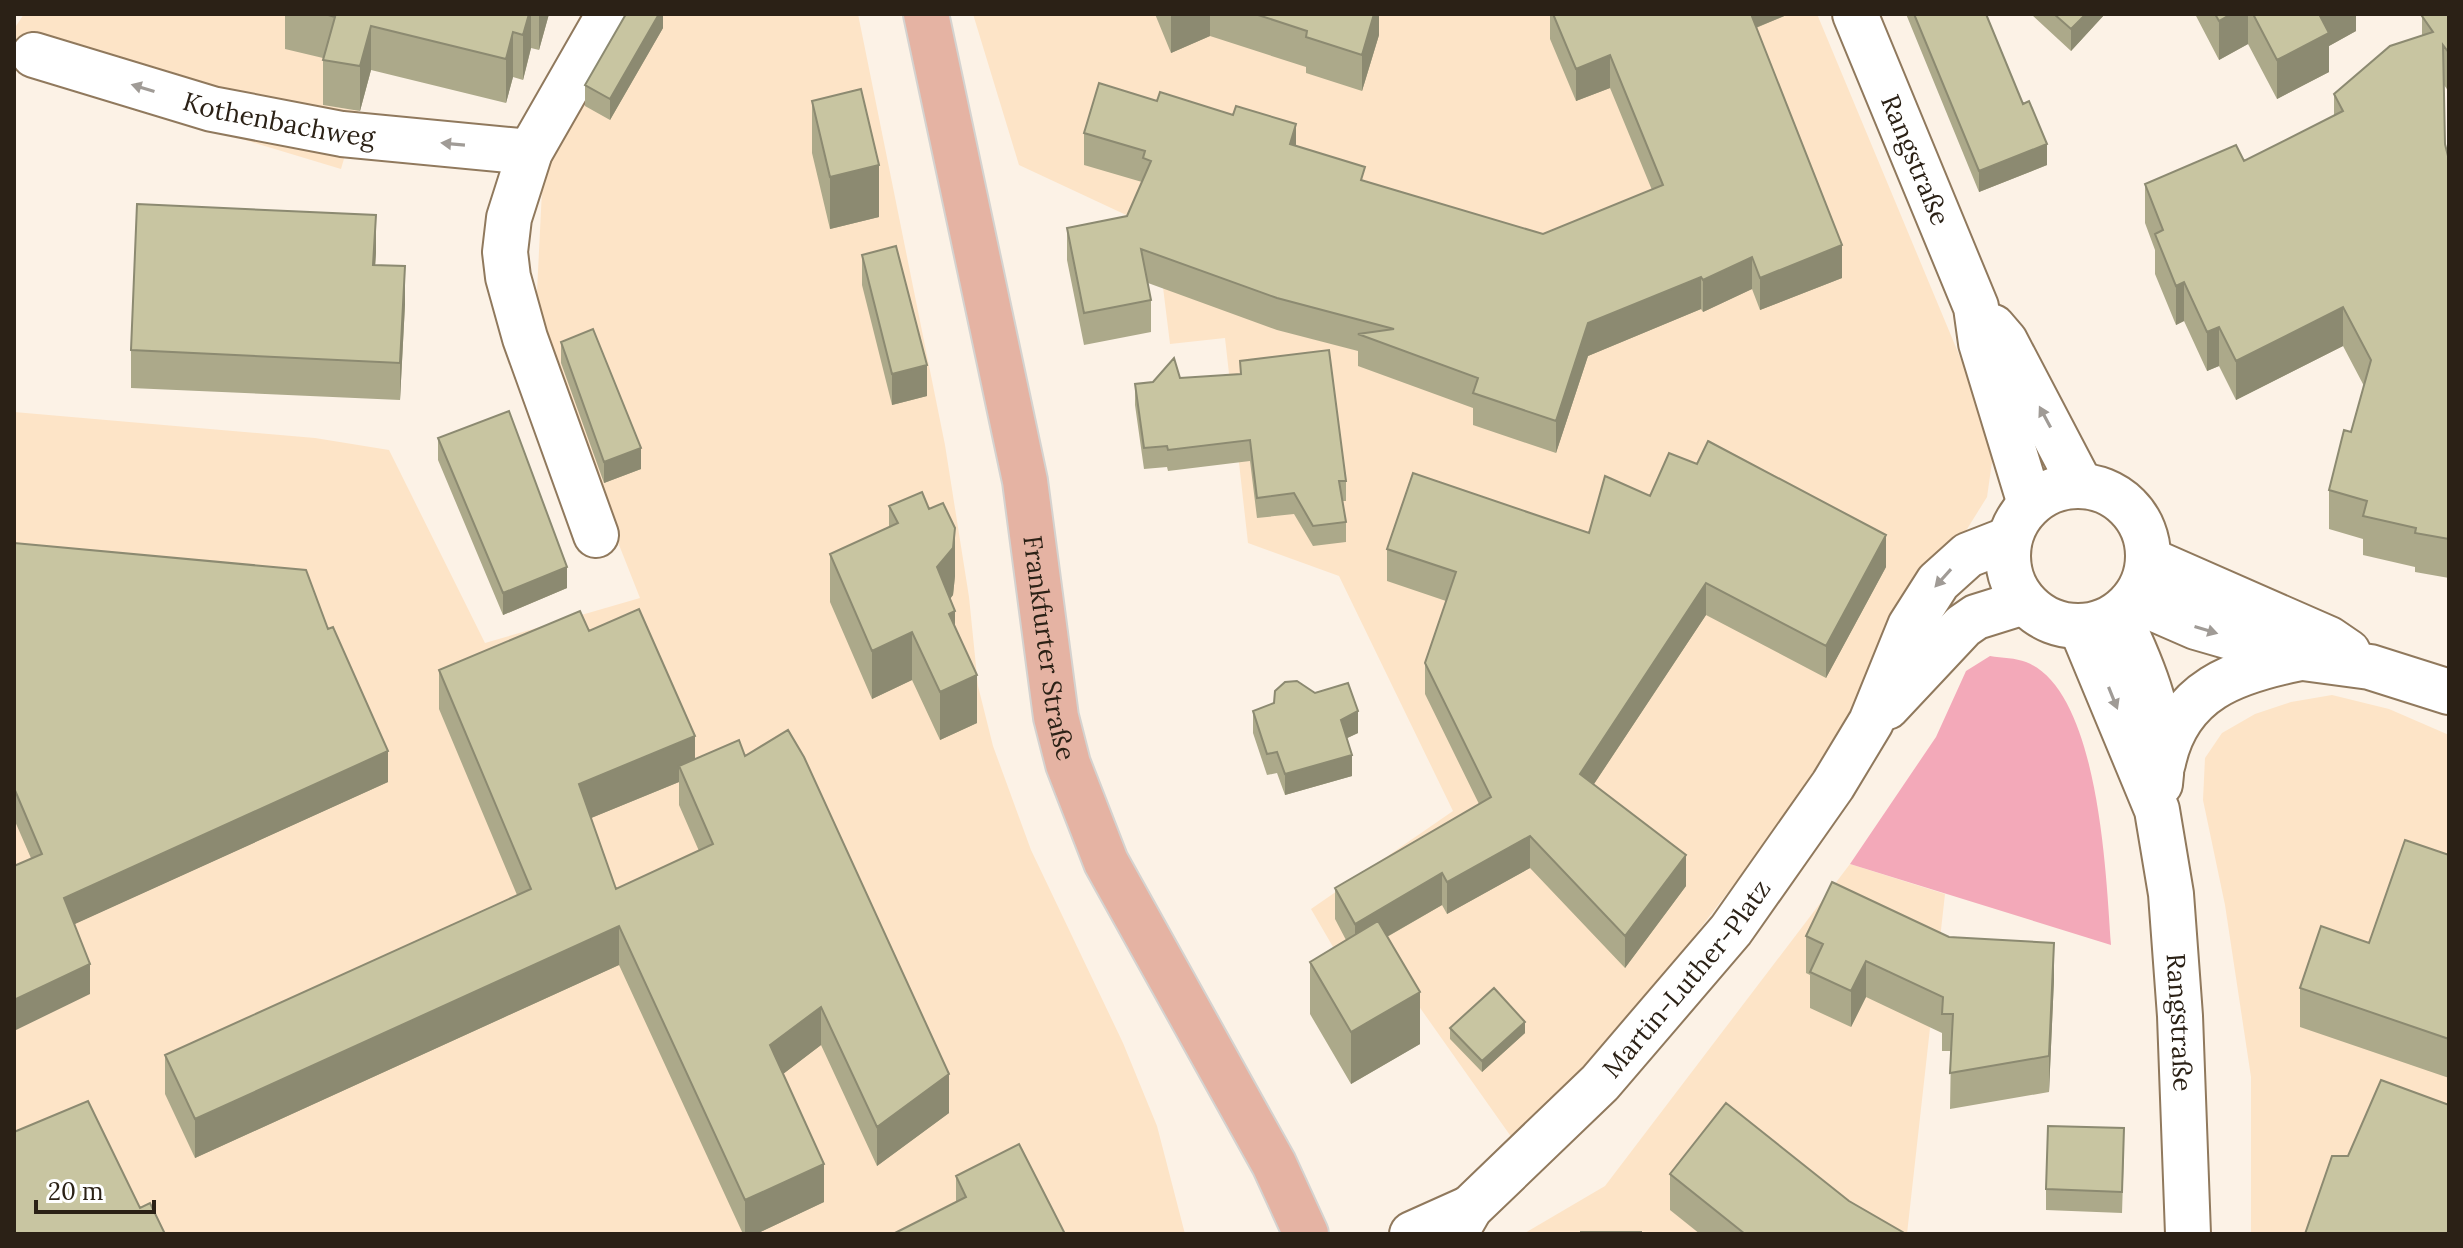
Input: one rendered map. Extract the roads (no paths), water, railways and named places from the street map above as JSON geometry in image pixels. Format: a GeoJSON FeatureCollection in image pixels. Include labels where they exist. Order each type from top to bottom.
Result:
{"type":"FeatureCollection","features":[{"type":"Feature","properties":{"kind":"main road","name":"Frankfurter Straße"},"geometry":{"type":"LineString","coordinates":[[926,14],[1025,481],[1056,717],[1068,764],[1106,862],[1274,1164],[1306,1234]]}},
{"type":"Feature","properties":{"kind":"street"},"geometry":{"type":"LineString","coordinates":[[596,535],[525,338],[508,277],[509,218],[530,152],[609,14]]}},
{"type":"Feature","properties":{"kind":"street","name":"Rangstraße"},"geometry":{"type":"LineString","coordinates":[[1855,14],[1976,307],[2020,522]]}},
{"type":"Feature","properties":{"kind":"street","name":"Kothenbachweg"},"geometry":{"type":"LineString","coordinates":[[34,55],[212,109],[328,132],[530,152]]}},
{"type":"Feature","properties":{"kind":"street","name":"Rangstraße"},"geometry":{"type":"LineString","coordinates":[[1976,307],[2005,341],[2081,486]]}},
{"type":"Feature","properties":{"kind":"street"},"geometry":{"type":"LineString","coordinates":[[2081,486],[2116,496],[2131,509],[2144,533],[2149,560],[2147,574],[2111,614]]}},
{"type":"Feature","properties":{"kind":"street","name":"Martin-Luther-Platz"},"geometry":{"type":"LineString","coordinates":[[1412,1234],[1462,1221],[1600,1083],[1665,1012],[1740,918],[1833,785],[1871,722],[1910,626],[1938,582],[1968,555],[2020,522],[2063,487],[2081,486]]}},
{"type":"Feature","properties":{"kind":"street"},"geometry":{"type":"LineString","coordinates":[[2020,522],[2009,573],[2024,602],[2050,621],[2111,614],[2196,627],[2303,658],[2370,667],[2449,692]]}},
{"type":"Feature","properties":{"kind":"street"},"geometry":{"type":"LineString","coordinates":[[2149,560],[2329,639],[2370,667]]}},
{"type":"Feature","properties":{"kind":"street","name":"Martin-Luther-Platz"},"geometry":{"type":"LineString","coordinates":[[1871,722],[1963,626],[1976,617],[2024,602]]}},
{"type":"Feature","properties":{"kind":"street","name":"Rangstraße"},"geometry":{"type":"LineString","coordinates":[[2111,614],[2147,676],[2163,765],[2157,810]]}},
{"type":"Feature","properties":{"kind":"street","name":"Rangstraße"},"geometry":{"type":"LineString","coordinates":[[2111,614],[2157,810],[2171,894],[2188,1234]]}},
{"type":"Feature","properties":{"kind":"street"},"geometry":{"type":"LineString","coordinates":[[2163,765],[2168,737],[2193,702],[2248,670],[2303,658]]}}]}
